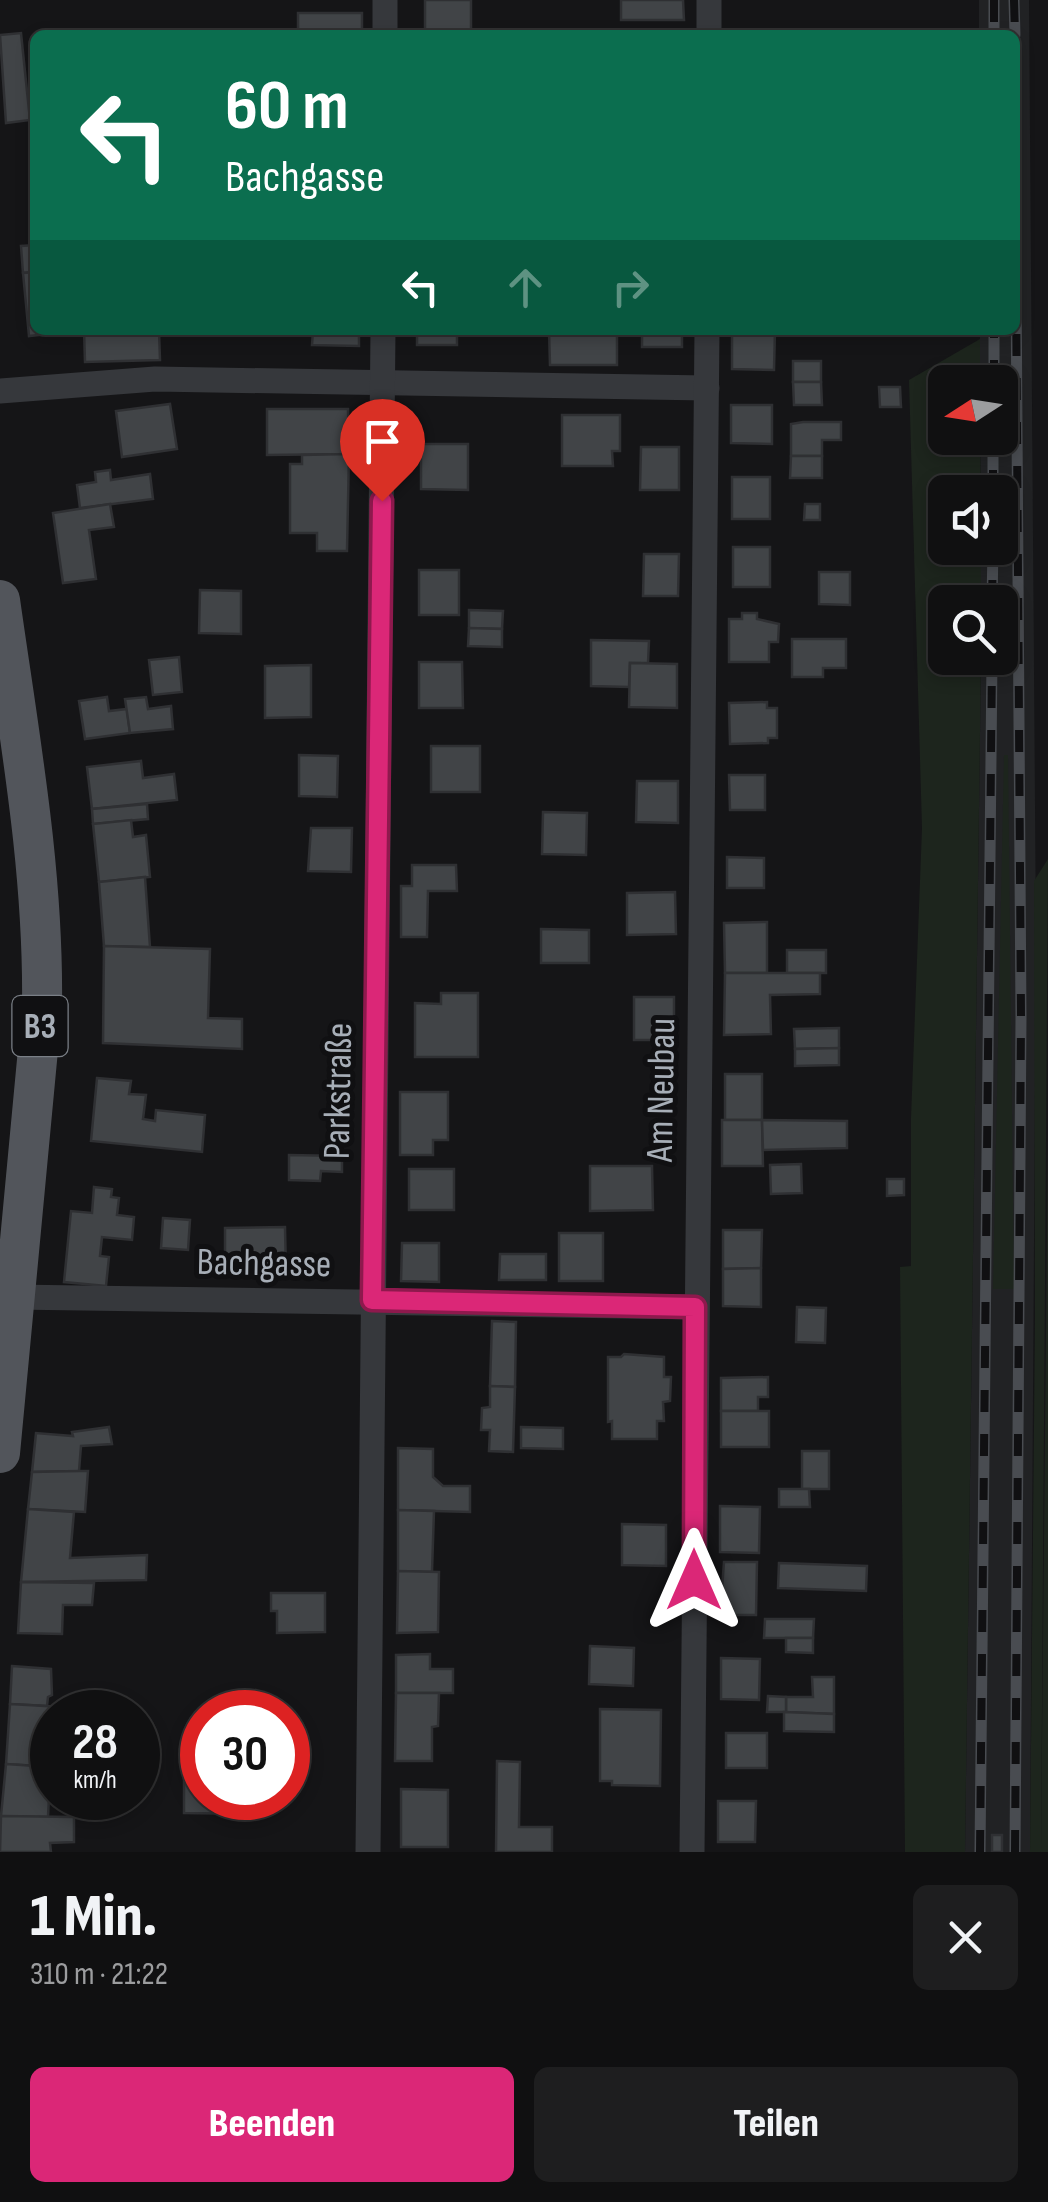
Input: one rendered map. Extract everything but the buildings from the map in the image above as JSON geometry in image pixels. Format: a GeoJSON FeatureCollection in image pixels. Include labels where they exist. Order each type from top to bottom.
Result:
{"type":"FeatureCollection","features":[{"type":"Feature","properties":{"kind":"main road","name":"B3"},"geometry":{"type":"LineString","coordinates":[[0,602],[30,804],[43,949],[42,1008],[0,1453]]}},
{"type":"Feature","properties":{"kind":"street"},"geometry":{"type":"LineString","coordinates":[[385,0],[385,30]]}},
{"type":"Feature","properties":{"kind":"street"},"geometry":{"type":"LineString","coordinates":[[709,30],[710,0]]}},
{"type":"Feature","properties":{"kind":"street","name":"Parkstraße"},"geometry":{"type":"LineString","coordinates":[[368,1852],[383,335]]}},
{"type":"Feature","properties":{"kind":"street","name":"Am Neubau"},"geometry":{"type":"LineString","coordinates":[[692,1852],[708,335]]}},
{"type":"Feature","properties":{"kind":"street"},"geometry":{"type":"LineString","coordinates":[[0,392],[155,379],[707,388]]}},
{"type":"Feature","properties":{"kind":"street","name":"Bachgasse"},"geometry":{"type":"LineString","coordinates":[[13,1297],[695,1307]]}},
{"type":"Feature","properties":{"kind":"shaded area"},"geometry":{"type":"Polygon","coordinates":[[[979,0],[1029,0],[1036,939],[1030,1852],[965,1852],[981,675],[1018,675],[1018,585],[981,585],[981,565],[1018,565],[1018,475],[981,475],[980,455],[1018,455],[1018,365],[980,365],[980,335],[1020,335],[1020,30],[979,30],[979,0]]]}},
{"type":"Feature","properties":{"kind":"green space"},"geometry":{"type":"Polygon","coordinates":[[[980,339],[980,365],[935,365],[980,339]]]}},
{"type":"Feature","properties":{"kind":"green space"},"geometry":{"type":"Polygon","coordinates":[[[928,369],[928,455],[980,455],[981,475],[928,475],[928,565],[981,565],[981,585],[928,585],[928,675],[981,675],[965,1852],[905,1852],[900,1267],[911,1266],[911,1118],[922,828],[909,380],[928,369]]]}},
{"type":"Feature","properties":{"kind":"green space"},"geometry":{"type":"Polygon","coordinates":[[[1004,755],[1008,755],[1014,1289],[993,1289],[1004,755]]]}},
{"type":"Feature","properties":{"kind":"green space"},"geometry":{"type":"Polygon","coordinates":[[[1048,859],[1041,1852],[1030,1852],[1034,881],[1048,859]]]}},
{"type":"Feature","properties":{"kind":"green space"},"geometry":{"type":"Polygon","coordinates":[[[1048,1133],[1048,1852],[1041,1852],[1048,1133]]]}},
{"type":"Feature","properties":{"kind":"railway"},"geometry":{"type":"LineString","coordinates":[[994,0],[994,30]]}},
{"type":"Feature","properties":{"kind":"railway"},"geometry":{"type":"LineString","coordinates":[[1014,0],[1015,30]]}},
{"type":"Feature","properties":{"kind":"railway"},"geometry":{"type":"LineString","coordinates":[[994,335],[994,365]]}},
{"type":"Feature","properties":{"kind":"railway"},"geometry":{"type":"LineString","coordinates":[[1015,1852],[1021,1018],[1016,335]]}},
{"type":"Feature","properties":{"kind":"railway"},"geometry":{"type":"LineString","coordinates":[[993,455],[993,475]]}},
{"type":"Feature","properties":{"kind":"railway"},"geometry":{"type":"LineString","coordinates":[[992,585],[993,565]]}},
{"type":"Feature","properties":{"kind":"railway"},"geometry":{"type":"LineString","coordinates":[[980,1852],[992,675]]}},
{"type":"Feature","properties":{"kind":"route"},"geometry":{"type":"LineString","coordinates":[[382,501],[372,1300],[695,1307],[694,1580]]}}]}
